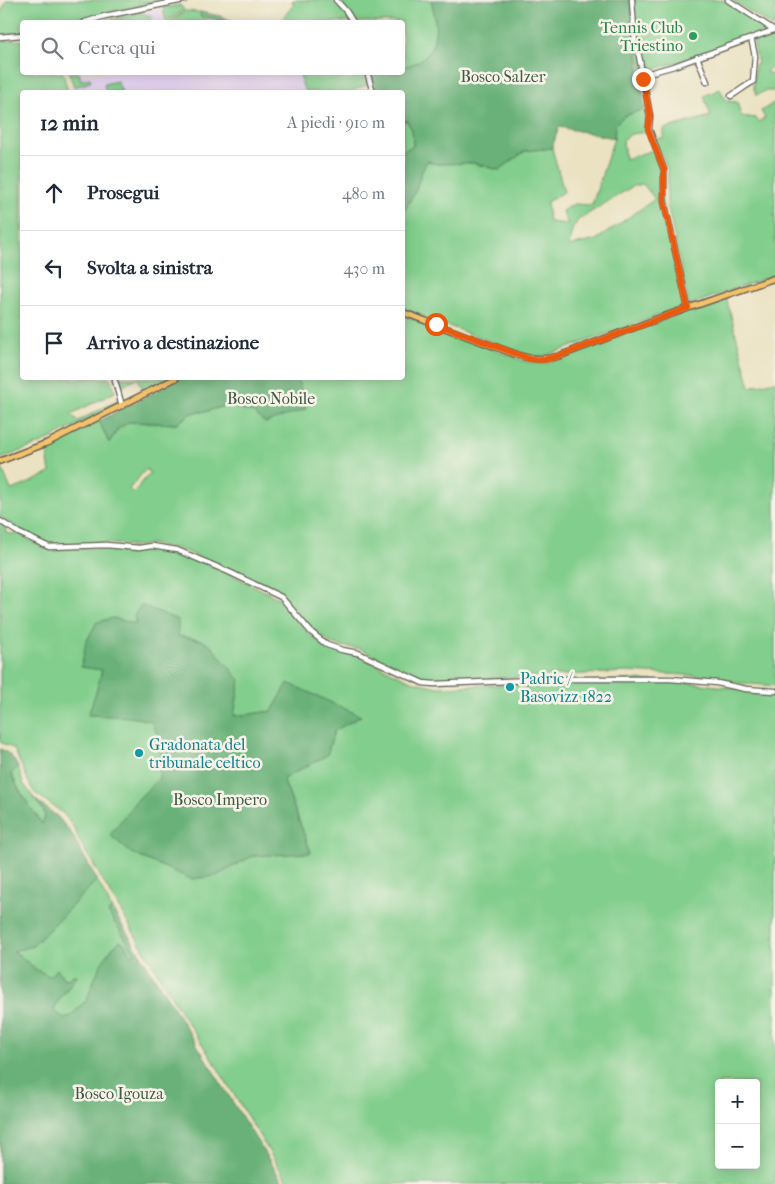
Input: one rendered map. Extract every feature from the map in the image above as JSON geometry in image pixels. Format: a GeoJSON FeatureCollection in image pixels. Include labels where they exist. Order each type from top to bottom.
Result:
{"type":"FeatureCollection","features":[{"type":"Feature","properties":{"kind":"main road"},"geometry":{"type":"LineString","coordinates":[[405,313],[520,356],[543,360],[559,356],[775,278]]}},
{"type":"Feature","properties":{"kind":"main road"},"geometry":{"type":"LineString","coordinates":[[0,461],[41,446],[172,380]]}},
{"type":"Feature","properties":{"kind":"street"},"geometry":{"type":"LineString","coordinates":[[92,20],[184,0]]}},
{"type":"Feature","properties":{"kind":"street"},"geometry":{"type":"LineString","coordinates":[[336,0],[352,20]]}},
{"type":"Feature","properties":{"kind":"street"},"geometry":{"type":"LineString","coordinates":[[632,0],[636,44],[650,116],[648,129],[664,170],[664,202],[688,308]]}},
{"type":"Feature","properties":{"kind":"street"},"geometry":{"type":"LineString","coordinates":[[728,0],[774,30]]}},
{"type":"Feature","properties":{"kind":"street"},"geometry":{"type":"LineString","coordinates":[[642,75],[674,66],[774,30]]}},
{"type":"Feature","properties":{"kind":"street"},"geometry":{"type":"LineString","coordinates":[[0,37],[20,35]]}},
{"type":"Feature","properties":{"kind":"street"},"geometry":{"type":"LineString","coordinates":[[731,96],[753,82],[755,56],[751,38]]}},
{"type":"Feature","properties":{"kind":"street"},"geometry":{"type":"LineString","coordinates":[[697,57],[707,82]]}},
{"type":"Feature","properties":{"kind":"street"},"geometry":{"type":"LineString","coordinates":[[369,75],[372,90]]}},
{"type":"Feature","properties":{"kind":"street"},"geometry":{"type":"LineString","coordinates":[[115,381],[122,406]]}},
{"type":"Feature","properties":{"kind":"street"},"geometry":{"type":"LineString","coordinates":[[0,520],[49,547],[106,545],[134,548],[152,546],[175,549],[281,597],[311,632],[328,645],[342,650],[358,652],[423,683],[559,679],[671,679],[717,683],[775,692]]}},
{"type":"Feature","properties":{"kind":"shaded area"},"geometry":{"type":"Polygon","coordinates":[[[163,8],[166,20],[152,20],[147,14],[140,13],[159,9],[164,17],[163,8]]]}},
{"type":"Feature","properties":{"kind":"shaded area"},"geometry":{"type":"Polygon","coordinates":[[[80,75],[301,75],[305,90],[75,90],[74,87],[91,82],[81,80],[80,75]]]}},
{"type":"Feature","properties":{"kind":"green space"},"geometry":{"type":"Polygon","coordinates":[[[7,0],[168,0],[82,19],[82,17],[72,20],[20,20],[20,33],[0,35],[0,15],[7,0]]]}},
{"type":"Feature","properties":{"kind":"green space"},"geometry":{"type":"Polygon","coordinates":[[[293,0],[331,0],[349,20],[282,20],[294,4],[293,0]]]}},
{"type":"Feature","properties":{"kind":"green space"},"geometry":{"type":"Polygon","coordinates":[[[340,0],[431,0],[435,23],[434,42],[430,51],[423,58],[405,66],[405,20],[354,20],[340,0]]]}},
{"type":"Feature","properties":{"kind":"green space","name":"Bosco Salzer"},"geometry":{"type":"Polygon","coordinates":[[[431,0],[630,0],[645,109],[624,116],[615,125],[614,138],[559,127],[552,148],[525,151],[499,170],[473,163],[437,164],[427,161],[416,190],[405,208],[405,150],[413,146],[412,130],[407,120],[405,121],[405,90],[375,90],[372,75],[405,75],[405,66],[423,58],[434,42],[434,11],[431,0]]]}},
{"type":"Feature","properties":{"kind":"green space","name":"Tennis Club Triestino"},"geometry":{"type":"Polygon","coordinates":[[[633,0],[723,0],[768,29],[764,32],[643,72],[636,45],[633,0]]]}},
{"type":"Feature","properties":{"kind":"green space"},"geometry":{"type":"Polygon","coordinates":[[[732,0],[775,0],[775,28],[732,0]]]}},
{"type":"Feature","properties":{"kind":"green space"},"geometry":{"type":"Polygon","coordinates":[[[180,5],[184,10],[169,20],[166,20],[163,8],[180,5]]]}},
{"type":"Feature","properties":{"kind":"green space"},"geometry":{"type":"Polygon","coordinates":[[[185,11],[201,12],[200,16],[222,20],[209,19],[173,20],[185,11]]]}},
{"type":"Feature","properties":{"kind":"green space"},"geometry":{"type":"Polygon","coordinates":[[[201,12],[231,20],[219,20],[200,16],[201,12]]]}},
{"type":"Feature","properties":{"kind":"green space"},"geometry":{"type":"Polygon","coordinates":[[[140,13],[152,16],[151,20],[107,20],[140,13]]]}},
{"type":"Feature","properties":{"kind":"green space"},"geometry":{"type":"Polygon","coordinates":[[[775,33],[775,67],[771,67],[766,72],[775,76],[775,91],[765,91],[756,95],[753,85],[755,65],[758,64],[753,39],[775,33]]]}},
{"type":"Feature","properties":{"kind":"green space"},"geometry":{"type":"Polygon","coordinates":[[[20,40],[20,75],[64,75],[67,90],[20,90],[20,380],[111,380],[115,392],[71,414],[78,421],[117,401],[116,398],[119,401],[118,404],[42,443],[0,459],[0,41],[20,40]]]}},
{"type":"Feature","properties":{"kind":"green space"},"geometry":{"type":"Polygon","coordinates":[[[70,75],[80,75],[81,80],[90,78],[91,82],[74,87],[70,75]]]}},
{"type":"Feature","properties":{"kind":"green space"},"geometry":{"type":"Polygon","coordinates":[[[300,75],[365,75],[368,84],[355,90],[305,90],[300,75]]]}},
{"type":"Feature","properties":{"kind":"green space"},"geometry":{"type":"Polygon","coordinates":[[[117,81],[121,90],[106,90],[104,84],[117,81]]]}},
{"type":"Feature","properties":{"kind":"green space"},"geometry":{"type":"Polygon","coordinates":[[[720,89],[726,101],[737,102],[741,116],[756,118],[759,122],[765,118],[761,111],[775,102],[775,275],[689,305],[667,203],[668,174],[654,139],[664,138],[664,129],[711,116],[704,96],[720,89]]]}},
{"type":"Feature","properties":{"kind":"green space"},"geometry":{"type":"Polygon","coordinates":[[[645,109],[647,132],[631,134],[623,140],[625,159],[653,150],[661,170],[660,189],[685,306],[545,356],[530,356],[405,310],[405,208],[416,190],[427,161],[437,164],[473,163],[499,170],[525,151],[552,148],[564,192],[547,202],[549,222],[568,224],[562,211],[574,204],[592,205],[614,138],[615,125],[624,116],[645,109]],[[643,184],[633,186],[578,220],[572,230],[569,246],[596,240],[655,199],[643,184]]]}},
{"type":"Feature","properties":{"kind":"green space"},"geometry":{"type":"Polygon","coordinates":[[[405,121],[412,130],[413,146],[405,150],[405,121]]]}},
{"type":"Feature","properties":{"kind":"green space"},"geometry":{"type":"Polygon","coordinates":[[[726,297],[750,387],[775,381],[775,686],[739,683],[705,676],[627,672],[437,681],[417,678],[361,649],[329,642],[307,624],[280,592],[180,549],[151,544],[140,546],[104,543],[48,545],[20,531],[0,517],[0,463],[11,490],[21,486],[50,473],[46,447],[99,421],[109,443],[118,429],[129,422],[177,424],[191,413],[208,411],[227,405],[254,413],[299,382],[298,380],[405,380],[405,316],[527,362],[544,364],[726,297]],[[146,469],[129,489],[133,493],[150,473],[146,469]]]}},
{"type":"Feature","properties":{"kind":"green space"},"geometry":{"type":"Polygon","coordinates":[[[117,380],[133,380],[123,385],[117,380]]]}},
{"type":"Feature","properties":{"kind":"green space"},"geometry":{"type":"Polygon","coordinates":[[[138,380],[167,380],[144,391],[138,380]]]}},
{"type":"Feature","properties":{"kind":"green space","name":"Bosco Nobile"},"geometry":{"type":"Polygon","coordinates":[[[177,380],[298,380],[306,409],[265,423],[254,413],[227,405],[208,411],[191,413],[177,424],[129,422],[118,429],[109,443],[99,421],[177,380]]]}},
{"type":"Feature","properties":{"kind":"green space"},"geometry":{"type":"Polygon","coordinates":[[[0,522],[4,524],[6,532],[10,534],[17,533],[44,548],[158,549],[177,552],[224,571],[280,599],[310,635],[327,647],[357,655],[411,681],[438,687],[631,680],[693,683],[775,693],[775,1184],[289,1184],[180,1011],[80,842],[74,828],[64,814],[35,793],[14,749],[0,742],[0,522]],[[113,618],[81,666],[102,670],[97,689],[131,717],[151,721],[162,744],[159,779],[135,802],[216,876],[252,856],[311,852],[283,779],[327,755],[334,731],[360,716],[273,711],[234,716],[201,640],[177,636],[113,618]]]}},
{"type":"Feature","properties":{"kind":"green space","name":"Bosco Impero"},"geometry":{"type":"Polygon","coordinates":[[[141,605],[178,620],[178,636],[201,640],[211,646],[240,680],[234,716],[272,711],[288,683],[361,716],[334,731],[327,755],[283,779],[311,853],[252,856],[216,876],[191,879],[131,853],[110,835],[135,802],[159,779],[162,744],[151,721],[131,717],[88,715],[102,670],[81,667],[86,642],[97,622],[113,618],[136,624],[134,616],[141,605]]]}},
{"type":"Feature","properties":{"kind":"green space","name":"Bosco Igouza"},"geometry":{"type":"Polygon","coordinates":[[[0,749],[9,754],[18,767],[11,774],[19,790],[42,824],[45,816],[44,813],[41,806],[32,797],[58,817],[71,833],[97,880],[33,946],[13,951],[37,970],[49,976],[57,969],[63,978],[68,979],[73,975],[77,975],[56,1004],[54,1011],[65,1019],[86,1002],[99,969],[113,947],[120,941],[124,943],[131,955],[135,953],[108,912],[112,909],[284,1184],[0,1184],[0,749]]]}},
{"type":"Feature","properties":{"kind":"green space"},"geometry":{"type":"Polygon","coordinates":[[[18,767],[23,783],[45,813],[45,819],[42,824],[19,790],[11,773],[18,767]]]}},
{"type":"Feature","properties":{"kind":"green space"},"geometry":{"type":"Polygon","coordinates":[[[97,880],[112,909],[108,912],[135,953],[131,955],[124,943],[95,978],[86,1003],[84,1002],[73,1014],[65,1019],[54,1011],[56,1004],[77,976],[73,975],[68,979],[62,978],[61,973],[49,976],[37,970],[13,950],[33,946],[97,880]]]}},
{"type":"Feature","properties":{"kind":"place","name":"Tennis Club Triestino"},"geometry":{"type":"Point","coordinates":[693,36]}},
{"type":"Feature","properties":{"kind":"place","name":"Padric / Basovizz 1822"},"geometry":{"type":"Point","coordinates":[510,687]}},
{"type":"Feature","properties":{"kind":"place","name":"Gradonata del tribunale celtico"},"geometry":{"type":"Point","coordinates":[139,753]}},
{"type":"Feature","properties":{"kind":"route"},"geometry":{"type":"LineString","coordinates":[[436,324],[525,357],[543,360],[559,356],[688,308],[664,202],[663,182],[665,174],[648,129],[650,116],[643,79]]}}]}
